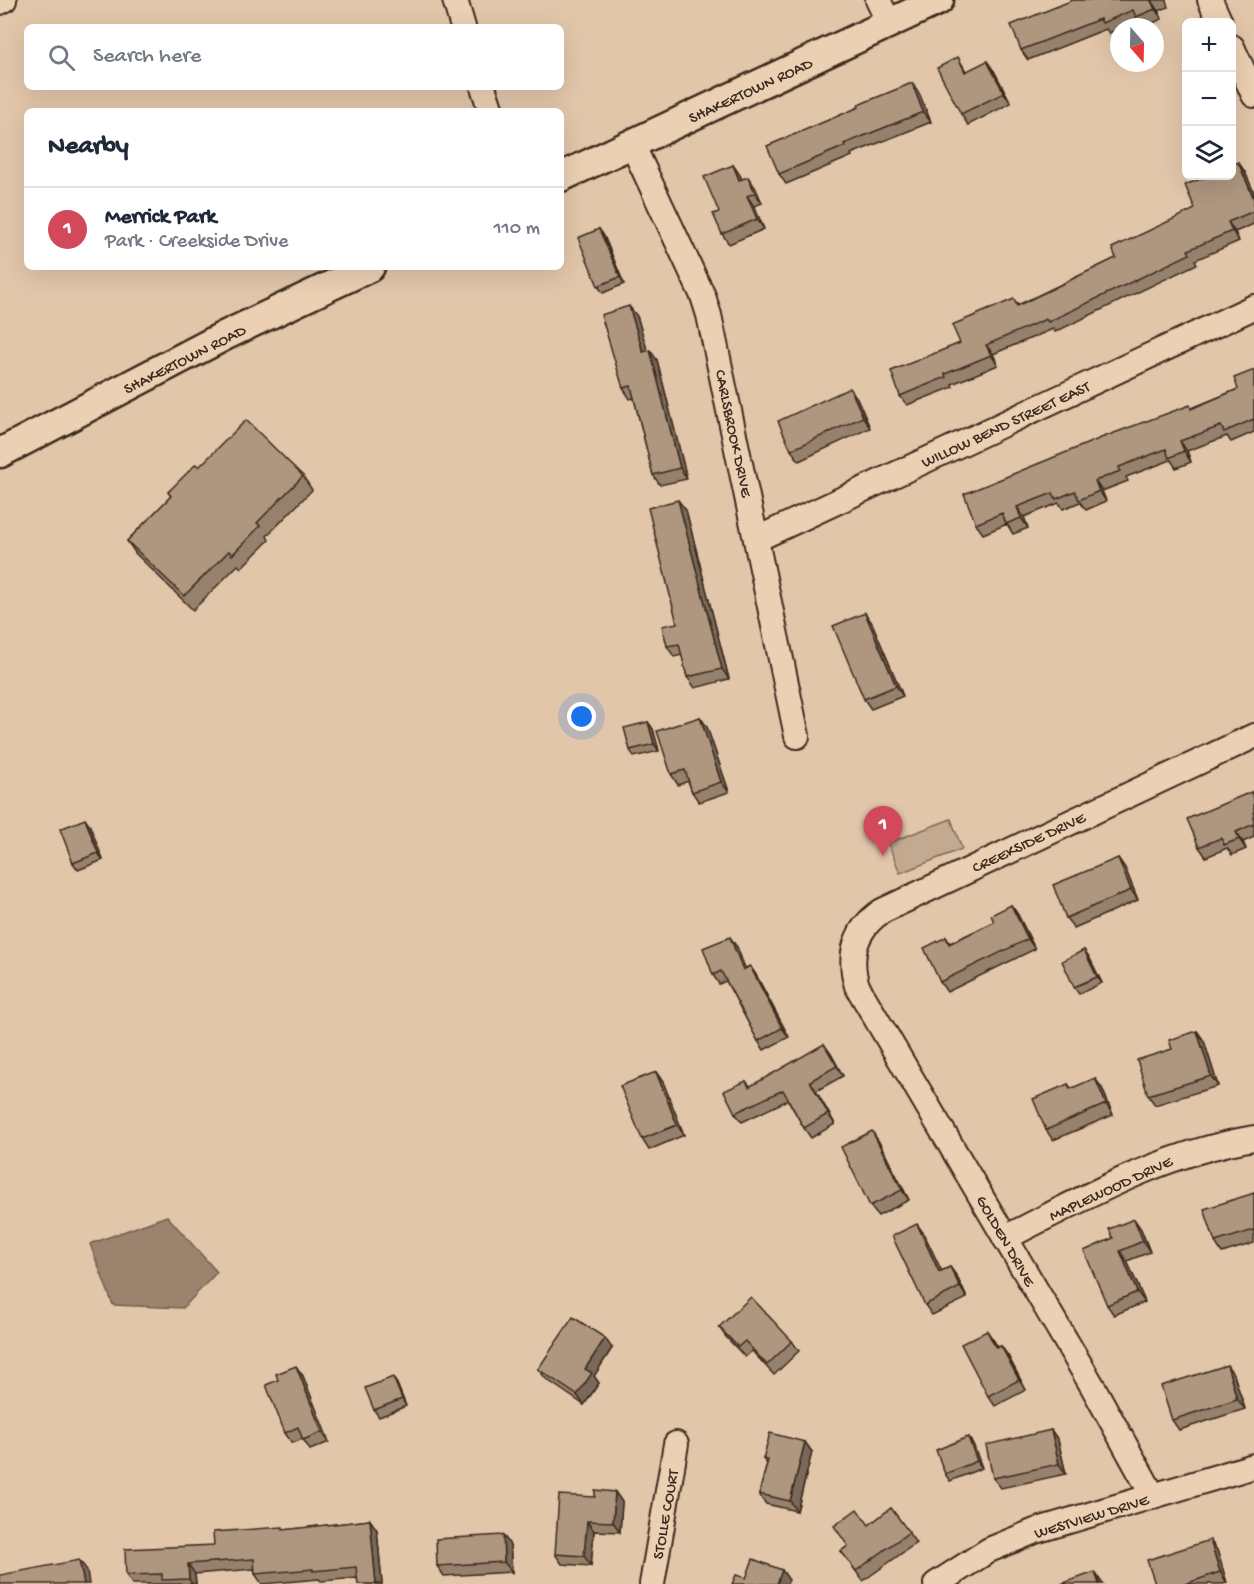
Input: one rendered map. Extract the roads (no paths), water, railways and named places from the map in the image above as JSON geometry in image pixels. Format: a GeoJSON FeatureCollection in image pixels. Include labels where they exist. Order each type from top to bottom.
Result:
{"type":"FeatureCollection","features":[{"type":"Feature","properties":{"kind":"street"},"geometry":{"type":"LineString","coordinates":[[455,0],[462,24]]}},
{"type":"Feature","properties":{"kind":"street","name":"SHAKERTOWN ROAD"},"geometry":{"type":"LineString","coordinates":[[564,176],[632,144],[883,12],[939,0]]}},
{"type":"Feature","properties":{"kind":"street"},"geometry":{"type":"LineString","coordinates":[[1210,0],[1218,18]]}},
{"type":"Feature","properties":{"kind":"street"},"geometry":{"type":"LineString","coordinates":[[1236,56],[1254,95]]}},
{"type":"Feature","properties":{"kind":"street"},"geometry":{"type":"LineString","coordinates":[[484,90],[489,108]]}},
{"type":"Feature","properties":{"kind":"street","name":"CARLSBROOK DRIVE"},"geometry":{"type":"LineString","coordinates":[[632,144],[703,296],[709,315],[797,736]]}},
{"type":"Feature","properties":{"kind":"street","name":"SHAKERTOWN ROAD"},"geometry":{"type":"LineString","coordinates":[[0,453],[226,335],[364,270]]}},
{"type":"Feature","properties":{"kind":"street","name":"WILLOW BEND STREET EAST"},"geometry":{"type":"LineString","coordinates":[[756,539],[1254,307]]}},
{"type":"Feature","properties":{"kind":"street","name":"CREEKSIDE DRIVE"},"geometry":{"type":"LineString","coordinates":[[857,986],[852,965],[855,944],[865,925],[882,911],[1254,736]]}},
{"type":"Feature","properties":{"kind":"street","name":"GOLDEN DRIVE"},"geometry":{"type":"LineString","coordinates":[[857,986],[1093,1386],[1153,1496]]}},
{"type":"Feature","properties":{"kind":"street","name":"MAPLEWOOD DRIVE"},"geometry":{"type":"LineString","coordinates":[[1005,1238],[1147,1167],[1225,1143],[1254,1138]]}},
{"type":"Feature","properties":{"kind":"street","name":"STOLLE COURT"},"geometry":{"type":"LineString","coordinates":[[652,1584],[676,1444]]}},
{"type":"Feature","properties":{"kind":"street","name":"WESTVIEW DRIVE"},"geometry":{"type":"LineString","coordinates":[[936,1584],[982,1554],[1026,1535],[1254,1466]]}},
{"type":"Feature","properties":{"kind":"place","name":"Merrick Park"},"geometry":{"type":"Point","coordinates":[883,856]}}]}
